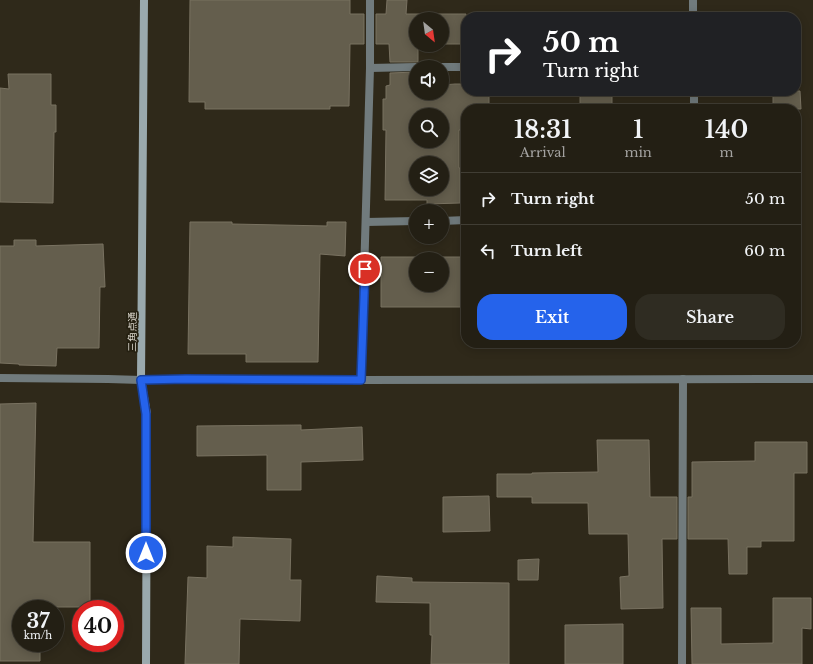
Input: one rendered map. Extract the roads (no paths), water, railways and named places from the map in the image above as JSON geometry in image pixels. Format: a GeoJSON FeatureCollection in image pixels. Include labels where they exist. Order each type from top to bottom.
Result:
{"type":"FeatureCollection","features":[{"type":"Feature","properties":{"kind":"street","name":"三角点通"},"geometry":{"type":"LineString","coordinates":[[144,0],[141,380],[146,414],[146,664]]}},
{"type":"Feature","properties":{"kind":"street"},"geometry":{"type":"LineString","coordinates":[[361,380],[370,68],[370,0]]}},
{"type":"Feature","properties":{"kind":"street"},"geometry":{"type":"LineString","coordinates":[[693,0],[693,12]]}},
{"type":"Feature","properties":{"kind":"street"},"geometry":{"type":"LineString","coordinates":[[370,68],[409,67]]}},
{"type":"Feature","properties":{"kind":"street"},"geometry":{"type":"LineString","coordinates":[[449,67],[461,67]]}},
{"type":"Feature","properties":{"kind":"street"},"geometry":{"type":"LineString","coordinates":[[449,221],[461,220]]}},
{"type":"Feature","properties":{"kind":"street"},"geometry":{"type":"LineString","coordinates":[[366,222],[409,221]]}},
{"type":"Feature","properties":{"kind":"street"},"geometry":{"type":"LineString","coordinates":[[0,378],[141,380],[813,379]]}},
{"type":"Feature","properties":{"kind":"street"},"geometry":{"type":"LineString","coordinates":[[682,664],[683,379]]}}]}
